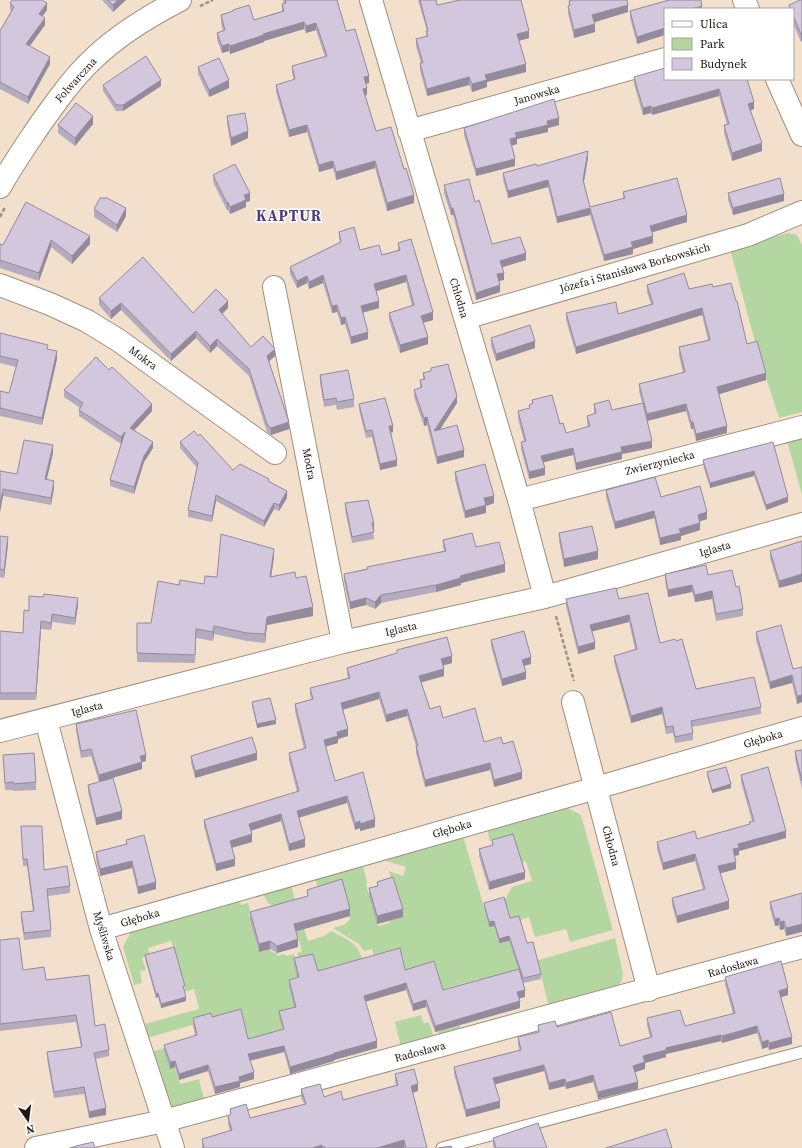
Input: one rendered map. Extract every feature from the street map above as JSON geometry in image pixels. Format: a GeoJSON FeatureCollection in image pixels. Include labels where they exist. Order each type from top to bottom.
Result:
{"type":"FeatureCollection","features":[{"type":"Feature","properties":{"kind":"street","name":"Chłodna"},"geometry":{"type":"LineString","coordinates":[[372,0],[409,131],[519,500],[545,597]]}},
{"type":"Feature","properties":{"kind":"street","name":"Folwarczna"},"geometry":{"type":"LineString","coordinates":[[3,196],[26,145],[72,81],[92,60],[145,20],[189,3]]}},
{"type":"Feature","properties":{"kind":"street","name":"Janowska"},"geometry":{"type":"LineString","coordinates":[[409,131],[664,59]]}},
{"type":"Feature","properties":{"kind":"street"},"geometry":{"type":"LineString","coordinates":[[777,80],[802,135]]}},
{"type":"Feature","properties":{"kind":"street","name":"Józefa i Stanisława Borkowskich"},"geometry":{"type":"LineString","coordinates":[[465,318],[748,235],[802,212]]}},
{"type":"Feature","properties":{"kind":"street","name":"Mokra"},"geometry":{"type":"LineString","coordinates":[[0,285],[88,321],[118,340],[275,453]]}},
{"type":"Feature","properties":{"kind":"street","name":"Modra"},"geometry":{"type":"LineString","coordinates":[[274,287],[343,642]]}},
{"type":"Feature","properties":{"kind":"street","name":"Zwierzyniecka"},"geometry":{"type":"LineString","coordinates":[[519,500],[802,427]]}},
{"type":"Feature","properties":{"kind":"street","name":"Iglasta"},"geometry":{"type":"LineString","coordinates":[[0,731],[343,642],[545,597],[802,524]]}},
{"type":"Feature","properties":{"kind":"street","name":"Chłodna"},"geometry":{"type":"LineString","coordinates":[[573,702],[649,990]]}},
{"type":"Feature","properties":{"kind":"street","name":"Myśliwska"},"geometry":{"type":"LineString","coordinates":[[46,720],[101,929],[173,1148]]}},
{"type":"Feature","properties":{"kind":"street","name":"Głęboka"},"geometry":{"type":"LineString","coordinates":[[101,929],[802,728]]}},
{"type":"Feature","properties":{"kind":"street","name":"Radosława"},"geometry":{"type":"LineString","coordinates":[[36,1148],[164,1122],[802,947]]}},
{"type":"Feature","properties":{"kind":"lane"},"geometry":{"type":"LineString","coordinates":[[442,1148],[802,1052]]}},
{"type":"Feature","properties":{"kind":"path"},"geometry":{"type":"LineString","coordinates":[[189,3],[213,0]]}},
{"type":"Feature","properties":{"kind":"path"},"geometry":{"type":"LineString","coordinates":[[0,217],[3,196]]}},
{"type":"Feature","properties":{"kind":"path"},"geometry":{"type":"LineString","coordinates":[[545,597],[556,616],[575,684],[573,702]]}},
{"type":"Feature","properties":{"kind":"green space"},"geometry":{"type":"Polygon","coordinates":[[[788,233],[797,235],[802,245],[802,412],[779,418],[757,349],[730,249],[788,233]]]}},
{"type":"Feature","properties":{"kind":"green space"},"geometry":{"type":"Polygon","coordinates":[[[802,433],[802,495],[786,437],[802,433]]]}},
{"type":"Feature","properties":{"kind":"green space"},"geometry":{"type":"Polygon","coordinates":[[[566,807],[581,815],[613,930],[570,942],[566,929],[535,937],[529,917],[495,928],[499,943],[509,941],[518,968],[525,967],[529,981],[521,984],[481,986],[479,979],[447,988],[461,1030],[439,1036],[435,1007],[434,968],[373,1000],[362,966],[289,987],[301,1029],[175,1069],[180,1084],[199,1079],[205,1102],[176,1110],[169,1106],[151,1052],[192,1040],[210,1020],[147,1038],[143,1027],[146,1026],[145,1024],[199,1009],[194,989],[184,992],[183,990],[185,989],[171,941],[148,948],[150,955],[142,958],[146,970],[140,971],[142,983],[134,985],[123,947],[131,932],[240,901],[241,905],[248,903],[250,910],[249,915],[259,952],[270,949],[271,952],[277,953],[278,956],[284,954],[287,956],[294,954],[296,966],[299,959],[297,953],[302,951],[289,906],[273,906],[268,903],[263,894],[291,886],[308,941],[324,936],[331,931],[356,946],[364,963],[375,960],[372,949],[364,951],[359,944],[333,928],[344,925],[350,919],[341,883],[318,889],[315,879],[363,865],[367,882],[366,884],[378,926],[390,923],[389,920],[402,917],[389,871],[403,876],[406,867],[386,861],[386,859],[463,836],[490,927],[503,923],[504,901],[512,887],[532,881],[526,861],[519,863],[511,835],[490,841],[487,830],[566,807]],[[164,1052],[170,1069],[190,1063],[164,1052]]]}},
{"type":"Feature","properties":{"kind":"green space"},"geometry":{"type":"Polygon","coordinates":[[[615,938],[623,974],[622,980],[616,989],[549,1007],[538,963],[532,962],[615,938]]]}},
{"type":"Feature","properties":{"kind":"green space"},"geometry":{"type":"Polygon","coordinates":[[[421,1015],[424,1024],[429,1022],[434,1037],[401,1047],[395,1022],[421,1015]]]}},
{"type":"Feature","properties":{"kind":"building"},"geometry":{"type":"Polygon","coordinates":[[[12,0],[42,0],[47,3],[39,14],[45,18],[26,44],[50,57],[28,97],[0,82],[0,31],[14,7],[10,3],[12,0]]]}},
{"type":"Feature","properties":{"kind":"building"},"geometry":{"type":"Polygon","coordinates":[[[108,0],[118,0],[113,5],[108,0]]]}},
{"type":"Feature","properties":{"kind":"building"},"geometry":{"type":"Polygon","coordinates":[[[285,0],[337,0],[346,31],[355,29],[369,76],[364,77],[367,88],[363,89],[376,131],[391,127],[414,195],[387,203],[375,161],[336,172],[333,161],[319,165],[307,125],[289,130],[276,85],[295,79],[292,66],[327,56],[316,23],[306,26],[304,22],[263,34],[264,35],[230,46],[229,44],[222,46],[217,33],[225,30],[221,15],[249,5],[254,20],[284,11],[282,4],[286,3],[285,0]]]}},
{"type":"Feature","properties":{"kind":"building"},"geometry":{"type":"Polygon","coordinates":[[[420,0],[436,0],[437,5],[460,0],[521,0],[529,31],[517,34],[526,64],[485,75],[487,80],[472,84],[469,77],[427,89],[420,63],[423,63],[416,39],[428,36],[420,0]]]}},
{"type":"Feature","properties":{"kind":"building"},"geometry":{"type":"Polygon","coordinates":[[[627,0],[628,5],[592,15],[595,24],[574,30],[568,6],[570,5],[569,1],[627,0]]]}},
{"type":"Feature","properties":{"kind":"building"},"geometry":{"type":"Polygon","coordinates":[[[669,0],[701,0],[702,6],[695,8],[664,8],[664,28],[637,37],[630,11],[669,0]]]}},
{"type":"Feature","properties":{"kind":"building"},"geometry":{"type":"Polygon","coordinates":[[[802,0],[801,34],[794,17],[794,8],[790,8],[789,5],[802,0]]]}},
{"type":"Feature","properties":{"kind":"building"},"geometry":{"type":"Polygon","coordinates":[[[146,56],[161,80],[123,105],[116,105],[103,85],[146,56]]]}},
{"type":"Feature","properties":{"kind":"building"},"geometry":{"type":"Polygon","coordinates":[[[219,58],[229,80],[209,90],[198,67],[219,58]]]}},
{"type":"Feature","properties":{"kind":"building"},"geometry":{"type":"Polygon","coordinates":[[[664,68],[664,80],[747,80],[754,102],[748,104],[762,143],[732,153],[724,125],[729,124],[719,89],[652,108],[651,106],[643,108],[634,77],[664,68]]]}},
{"type":"Feature","properties":{"kind":"building"},"geometry":{"type":"Polygon","coordinates":[[[554,99],[559,118],[547,121],[548,125],[515,133],[517,137],[510,139],[515,159],[476,169],[464,128],[554,99]]]}},
{"type":"Feature","properties":{"kind":"building"},"geometry":{"type":"Polygon","coordinates":[[[76,103],[93,116],[75,138],[58,125],[76,103]]]}},
{"type":"Feature","properties":{"kind":"building"},"geometry":{"type":"Polygon","coordinates":[[[245,113],[248,131],[231,138],[227,116],[245,113]]]}},
{"type":"Feature","properties":{"kind":"building"},"geometry":{"type":"Polygon","coordinates":[[[588,151],[583,180],[590,207],[625,198],[623,192],[677,178],[687,215],[650,226],[653,236],[631,242],[633,247],[604,255],[590,208],[557,217],[548,180],[508,191],[503,173],[536,164],[537,166],[588,151]]]}},
{"type":"Feature","properties":{"kind":"building"},"geometry":{"type":"Polygon","coordinates":[[[235,164],[250,193],[244,195],[246,200],[230,207],[213,175],[235,164]]]}},
{"type":"Feature","properties":{"kind":"building"},"geometry":{"type":"Polygon","coordinates":[[[780,178],[784,194],[733,208],[728,193],[780,178]]]}},
{"type":"Feature","properties":{"kind":"building"},"geometry":{"type":"Polygon","coordinates":[[[469,179],[475,202],[479,200],[492,244],[520,237],[526,253],[500,261],[504,273],[497,274],[500,285],[476,293],[453,208],[451,208],[444,185],[469,179]]]}},
{"type":"Feature","properties":{"kind":"building"},"geometry":{"type":"Polygon","coordinates":[[[100,198],[107,198],[126,208],[117,225],[94,209],[100,198]]]}},
{"type":"Feature","properties":{"kind":"building"},"geometry":{"type":"Polygon","coordinates":[[[26,202],[90,236],[72,256],[51,240],[39,273],[0,260],[0,244],[3,245],[26,202]]]}},
{"type":"Feature","properties":{"kind":"building"},"geometry":{"type":"Polygon","coordinates":[[[354,227],[360,250],[379,245],[382,255],[400,250],[398,243],[411,239],[433,312],[421,316],[428,337],[400,345],[389,313],[414,305],[406,275],[374,284],[379,301],[361,306],[368,332],[351,337],[345,317],[341,318],[337,305],[332,306],[323,275],[309,282],[307,276],[297,281],[290,267],[341,242],[339,232],[354,227]]]}},
{"type":"Feature","properties":{"kind":"building"},"geometry":{"type":"Polygon","coordinates":[[[143,257],[193,313],[216,289],[228,301],[219,310],[251,347],[263,336],[275,349],[267,356],[289,422],[271,428],[267,424],[249,369],[217,339],[210,346],[196,331],[171,354],[121,303],[111,311],[99,298],[143,257]]]}},
{"type":"Feature","properties":{"kind":"building"},"geometry":{"type":"Polygon","coordinates":[[[684,273],[689,289],[712,284],[713,287],[731,283],[737,301],[747,344],[757,341],[766,373],[717,387],[727,426],[696,434],[686,404],[647,414],[639,384],[685,372],[679,347],[710,340],[702,308],[576,347],[566,313],[616,302],[618,314],[653,304],[647,285],[684,273]]]}},
{"type":"Feature","properties":{"kind":"building"},"geometry":{"type":"Polygon","coordinates":[[[530,325],[535,341],[496,354],[491,338],[530,325]]]}},
{"type":"Feature","properties":{"kind":"building"},"geometry":{"type":"Polygon","coordinates":[[[0,333],[48,345],[47,349],[57,351],[42,418],[0,408],[0,391],[9,393],[18,360],[0,356],[0,333]]]}},
{"type":"Feature","properties":{"kind":"building"},"geometry":{"type":"Polygon","coordinates":[[[96,357],[109,370],[112,367],[152,404],[130,428],[153,442],[144,456],[134,487],[110,480],[125,432],[121,437],[79,410],[83,403],[64,390],[96,357]]]}},
{"type":"Feature","properties":{"kind":"building"},"geometry":{"type":"Polygon","coordinates":[[[448,364],[457,396],[434,431],[457,425],[464,450],[437,457],[427,417],[424,418],[414,390],[422,387],[420,380],[425,379],[423,373],[431,371],[431,368],[448,364]]]}},
{"type":"Feature","properties":{"kind":"building"},"geometry":{"type":"Polygon","coordinates":[[[348,370],[354,399],[337,402],[336,398],[324,400],[320,375],[348,370]]]}},
{"type":"Feature","properties":{"kind":"building"},"geometry":{"type":"Polygon","coordinates":[[[552,395],[560,424],[563,423],[566,433],[590,426],[587,416],[596,413],[594,404],[609,400],[612,410],[643,403],[652,441],[621,447],[622,452],[576,463],[573,448],[541,456],[545,468],[529,472],[521,442],[526,441],[518,411],[530,408],[529,405],[533,403],[532,400],[552,395]]]}},
{"type":"Feature","properties":{"kind":"building"},"geometry":{"type":"Polygon","coordinates":[[[385,398],[393,426],[389,426],[397,460],[380,464],[372,430],[366,431],[359,404],[385,398]]]}},
{"type":"Feature","properties":{"kind":"building"},"geometry":{"type":"Polygon","coordinates":[[[194,431],[198,436],[200,434],[233,470],[240,464],[269,479],[268,481],[287,491],[279,505],[274,503],[264,521],[216,495],[212,516],[188,510],[198,463],[180,442],[194,431]]]}},
{"type":"Feature","properties":{"kind":"building"},"geometry":{"type":"Polygon","coordinates":[[[24,440],[53,445],[45,479],[54,481],[51,498],[3,489],[0,505],[0,471],[17,474],[24,440]]]}},
{"type":"Feature","properties":{"kind":"building"},"geometry":{"type":"Polygon","coordinates":[[[773,442],[788,497],[766,505],[754,471],[710,483],[703,460],[773,442]]]}},
{"type":"Feature","properties":{"kind":"building"},"geometry":{"type":"Polygon","coordinates":[[[485,464],[494,496],[484,498],[486,505],[465,511],[455,472],[485,464]]]}},
{"type":"Feature","properties":{"kind":"building"},"geometry":{"type":"Polygon","coordinates":[[[655,477],[661,497],[700,486],[707,512],[698,515],[700,523],[679,529],[681,533],[660,538],[654,511],[615,522],[606,490],[655,477]]]}},
{"type":"Feature","properties":{"kind":"building"},"geometry":{"type":"Polygon","coordinates":[[[368,500],[374,523],[372,523],[374,532],[352,537],[345,503],[368,500]]]}},
{"type":"Feature","properties":{"kind":"building"},"geometry":{"type":"Polygon","coordinates":[[[592,526],[598,551],[564,559],[559,533],[592,526]]]}},
{"type":"Feature","properties":{"kind":"building"},"geometry":{"type":"Polygon","coordinates":[[[472,533],[476,547],[499,542],[505,564],[460,576],[461,578],[436,585],[381,595],[375,602],[366,598],[350,602],[344,574],[368,569],[367,567],[446,551],[443,540],[472,533]]]}},
{"type":"Feature","properties":{"kind":"building"},"geometry":{"type":"Polygon","coordinates":[[[221,534],[274,549],[270,577],[295,572],[296,578],[306,576],[313,607],[267,617],[265,634],[247,633],[214,626],[213,632],[196,629],[195,655],[137,653],[137,623],[151,623],[158,581],[179,585],[180,580],[204,584],[205,576],[217,577],[221,534]]]}},
{"type":"Feature","properties":{"kind":"building"},"geometry":{"type":"Polygon","coordinates":[[[0,536],[8,537],[4,570],[0,569],[0,536]]]}},
{"type":"Feature","properties":{"kind":"building"},"geometry":{"type":"Polygon","coordinates":[[[802,541],[802,574],[779,581],[770,551],[802,541]]]}},
{"type":"Feature","properties":{"kind":"building"},"geometry":{"type":"Polygon","coordinates":[[[706,565],[708,575],[732,570],[736,587],[739,586],[743,609],[716,614],[712,591],[695,595],[692,585],[668,590],[665,574],[706,565]]]}},
{"type":"Feature","properties":{"kind":"building"},"geometry":{"type":"Polygon","coordinates":[[[616,588],[619,599],[648,593],[660,643],[675,639],[676,641],[682,639],[696,689],[754,677],[761,707],[691,721],[693,733],[675,737],[673,726],[666,727],[662,707],[631,716],[614,656],[637,649],[629,615],[590,625],[595,642],[578,647],[566,599],[616,588]]]}},
{"type":"Feature","properties":{"kind":"building"},"geometry":{"type":"Polygon","coordinates":[[[44,594],[78,598],[75,618],[52,614],[51,623],[41,621],[36,693],[0,693],[0,631],[23,633],[24,610],[29,611],[29,596],[43,597],[44,594]]]}},
{"type":"Feature","properties":{"kind":"building"},"geometry":{"type":"Polygon","coordinates":[[[781,625],[793,669],[802,667],[802,695],[797,696],[792,675],[770,682],[756,632],[781,625]]]}},
{"type":"Feature","properties":{"kind":"building"},"geometry":{"type":"Polygon","coordinates":[[[524,631],[531,657],[522,660],[526,672],[502,679],[491,640],[524,631]]]}},
{"type":"Feature","properties":{"kind":"building"},"geometry":{"type":"Polygon","coordinates":[[[447,637],[452,656],[441,659],[444,669],[419,676],[430,709],[440,706],[443,718],[475,708],[484,742],[501,737],[503,744],[513,741],[522,772],[494,780],[490,763],[425,780],[416,746],[418,746],[407,709],[386,715],[379,692],[341,703],[348,729],[337,732],[338,736],[324,740],[335,781],[363,772],[375,819],[360,824],[360,821],[355,823],[347,796],[297,811],[305,839],[289,844],[281,814],[249,824],[252,834],[230,841],[235,859],[216,864],[204,820],[299,791],[289,753],[306,748],[295,704],[313,699],[310,688],[350,678],[347,668],[397,653],[397,650],[447,637]]]}},
{"type":"Feature","properties":{"kind":"building"},"geometry":{"type":"Polygon","coordinates":[[[270,698],[276,720],[257,724],[252,702],[270,698]]]}},
{"type":"Feature","properties":{"kind":"building"},"geometry":{"type":"Polygon","coordinates":[[[136,710],[146,755],[140,756],[142,762],[99,775],[91,749],[81,751],[76,724],[136,710]]]}},
{"type":"Feature","properties":{"kind":"building"},"geometry":{"type":"Polygon","coordinates":[[[252,737],[257,753],[195,771],[191,756],[252,737]]]}},
{"type":"Feature","properties":{"kind":"building"},"geometry":{"type":"Polygon","coordinates":[[[802,750],[802,781],[795,751],[802,750]]]}},
{"type":"Feature","properties":{"kind":"building"},"geometry":{"type":"Polygon","coordinates":[[[34,753],[36,782],[13,784],[13,782],[5,783],[3,755],[34,753]]]}},
{"type":"Feature","properties":{"kind":"building"},"geometry":{"type":"Polygon","coordinates":[[[726,767],[731,784],[712,790],[707,772],[726,767]]]}},
{"type":"Feature","properties":{"kind":"building"},"geometry":{"type":"Polygon","coordinates":[[[768,767],[786,831],[738,844],[739,848],[733,849],[736,862],[718,866],[729,901],[677,916],[672,898],[705,889],[695,854],[663,863],[657,842],[695,831],[697,839],[750,824],[749,822],[754,821],[741,775],[768,767]]]}},
{"type":"Feature","properties":{"kind":"building"},"geometry":{"type":"Polygon","coordinates":[[[113,778],[122,811],[96,818],[88,785],[113,778]]]}},
{"type":"Feature","properties":{"kind":"building"},"geometry":{"type":"Polygon","coordinates":[[[21,826],[42,826],[44,870],[67,866],[70,886],[47,889],[51,930],[24,933],[21,912],[34,911],[27,859],[23,859],[21,826]]]}},
{"type":"Feature","properties":{"kind":"building"},"geometry":{"type":"Polygon","coordinates":[[[513,834],[525,872],[489,882],[479,849],[493,845],[492,840],[513,834]]]}},
{"type":"Feature","properties":{"kind":"building"},"geometry":{"type":"Polygon","coordinates":[[[144,835],[156,882],[138,887],[132,861],[100,869],[96,852],[127,844],[126,840],[144,835]]]}},
{"type":"Feature","properties":{"kind":"building"},"geometry":{"type":"Polygon","coordinates":[[[393,877],[403,909],[377,916],[369,888],[378,886],[377,882],[393,877]]]}},
{"type":"Feature","properties":{"kind":"building"},"geometry":{"type":"Polygon","coordinates":[[[342,879],[350,909],[294,924],[298,939],[277,946],[270,941],[259,944],[250,912],[308,896],[307,890],[342,879]]]}},
{"type":"Feature","properties":{"kind":"building"},"geometry":{"type":"Polygon","coordinates":[[[802,893],[802,924],[786,928],[784,921],[780,922],[779,918],[775,919],[770,902],[802,893]]]}},
{"type":"Feature","properties":{"kind":"building"},"geometry":{"type":"Polygon","coordinates":[[[504,897],[510,918],[519,916],[527,943],[533,942],[541,974],[523,978],[509,936],[499,939],[494,921],[489,922],[484,903],[504,897]]]}},
{"type":"Feature","properties":{"kind":"building"},"geometry":{"type":"Polygon","coordinates":[[[19,938],[23,970],[44,967],[46,980],[89,975],[95,1026],[105,1024],[109,1050],[94,1053],[106,1108],[89,1112],[84,1087],[54,1092],[47,1052],[82,1047],[76,1015],[0,1024],[0,940],[19,938]]]}},
{"type":"Feature","properties":{"kind":"building"},"geometry":{"type":"Polygon","coordinates":[[[174,947],[185,986],[183,986],[186,997],[161,1004],[158,993],[156,994],[145,955],[174,947]]]}},
{"type":"Feature","properties":{"kind":"building"},"geometry":{"type":"Polygon","coordinates":[[[400,948],[405,970],[434,961],[443,990],[519,969],[525,990],[517,992],[520,1001],[435,1026],[426,1000],[413,1004],[406,983],[364,996],[377,1041],[290,1067],[284,1046],[248,1054],[254,1072],[239,1077],[240,1081],[215,1087],[208,1065],[179,1074],[175,1061],[170,1062],[164,1045],[197,1035],[193,1018],[211,1013],[212,1017],[241,1009],[248,1039],[284,1029],[279,1011],[296,1007],[289,980],[299,977],[294,958],[313,954],[318,971],[400,948]]]}},
{"type":"Feature","properties":{"kind":"building"},"geometry":{"type":"Polygon","coordinates":[[[781,961],[788,988],[779,991],[792,1037],[769,1043],[768,1040],[762,1042],[757,1026],[722,1036],[666,1048],[666,1050],[643,1056],[645,1062],[633,1066],[638,1082],[598,1092],[593,1075],[566,1083],[565,1079],[549,1083],[544,1065],[493,1078],[500,1101],[466,1110],[454,1067],[521,1050],[518,1037],[539,1032],[538,1025],[555,1021],[557,1027],[611,1012],[620,1046],[652,1037],[647,1018],[680,1010],[685,1026],[735,1013],[725,977],[781,961]]]}},
{"type":"Feature","properties":{"kind":"building"},"geometry":{"type":"Polygon","coordinates":[[[414,1069],[418,1084],[411,1086],[427,1148],[406,1148],[404,1140],[377,1148],[325,1148],[322,1147],[322,1145],[312,1148],[204,1148],[202,1139],[232,1130],[228,1117],[231,1113],[230,1109],[246,1104],[250,1118],[306,1104],[301,1089],[320,1084],[324,1097],[341,1091],[343,1100],[398,1085],[395,1074],[414,1069]]]}},
{"type":"Feature","properties":{"kind":"building"},"geometry":{"type":"Polygon","coordinates":[[[538,1123],[547,1148],[496,1148],[493,1138],[538,1123]]]}},
{"type":"Feature","properties":{"kind":"building"},"geometry":{"type":"Polygon","coordinates":[[[666,1129],[672,1148],[606,1148],[666,1129]]]}},
{"type":"Feature","properties":{"kind":"building"},"geometry":{"type":"Polygon","coordinates":[[[93,1142],[95,1148],[70,1148],[76,1146],[93,1142]]]}},
{"type":"Feature","properties":{"kind":"building"},"geometry":{"type":"Polygon","coordinates":[[[451,1146],[452,1148],[438,1148],[451,1146]]]}},
{"type":"Feature","properties":{"kind":"district","name":"KAPTUR"},"geometry":{"type":"Point","coordinates":[289,215]}}]}
